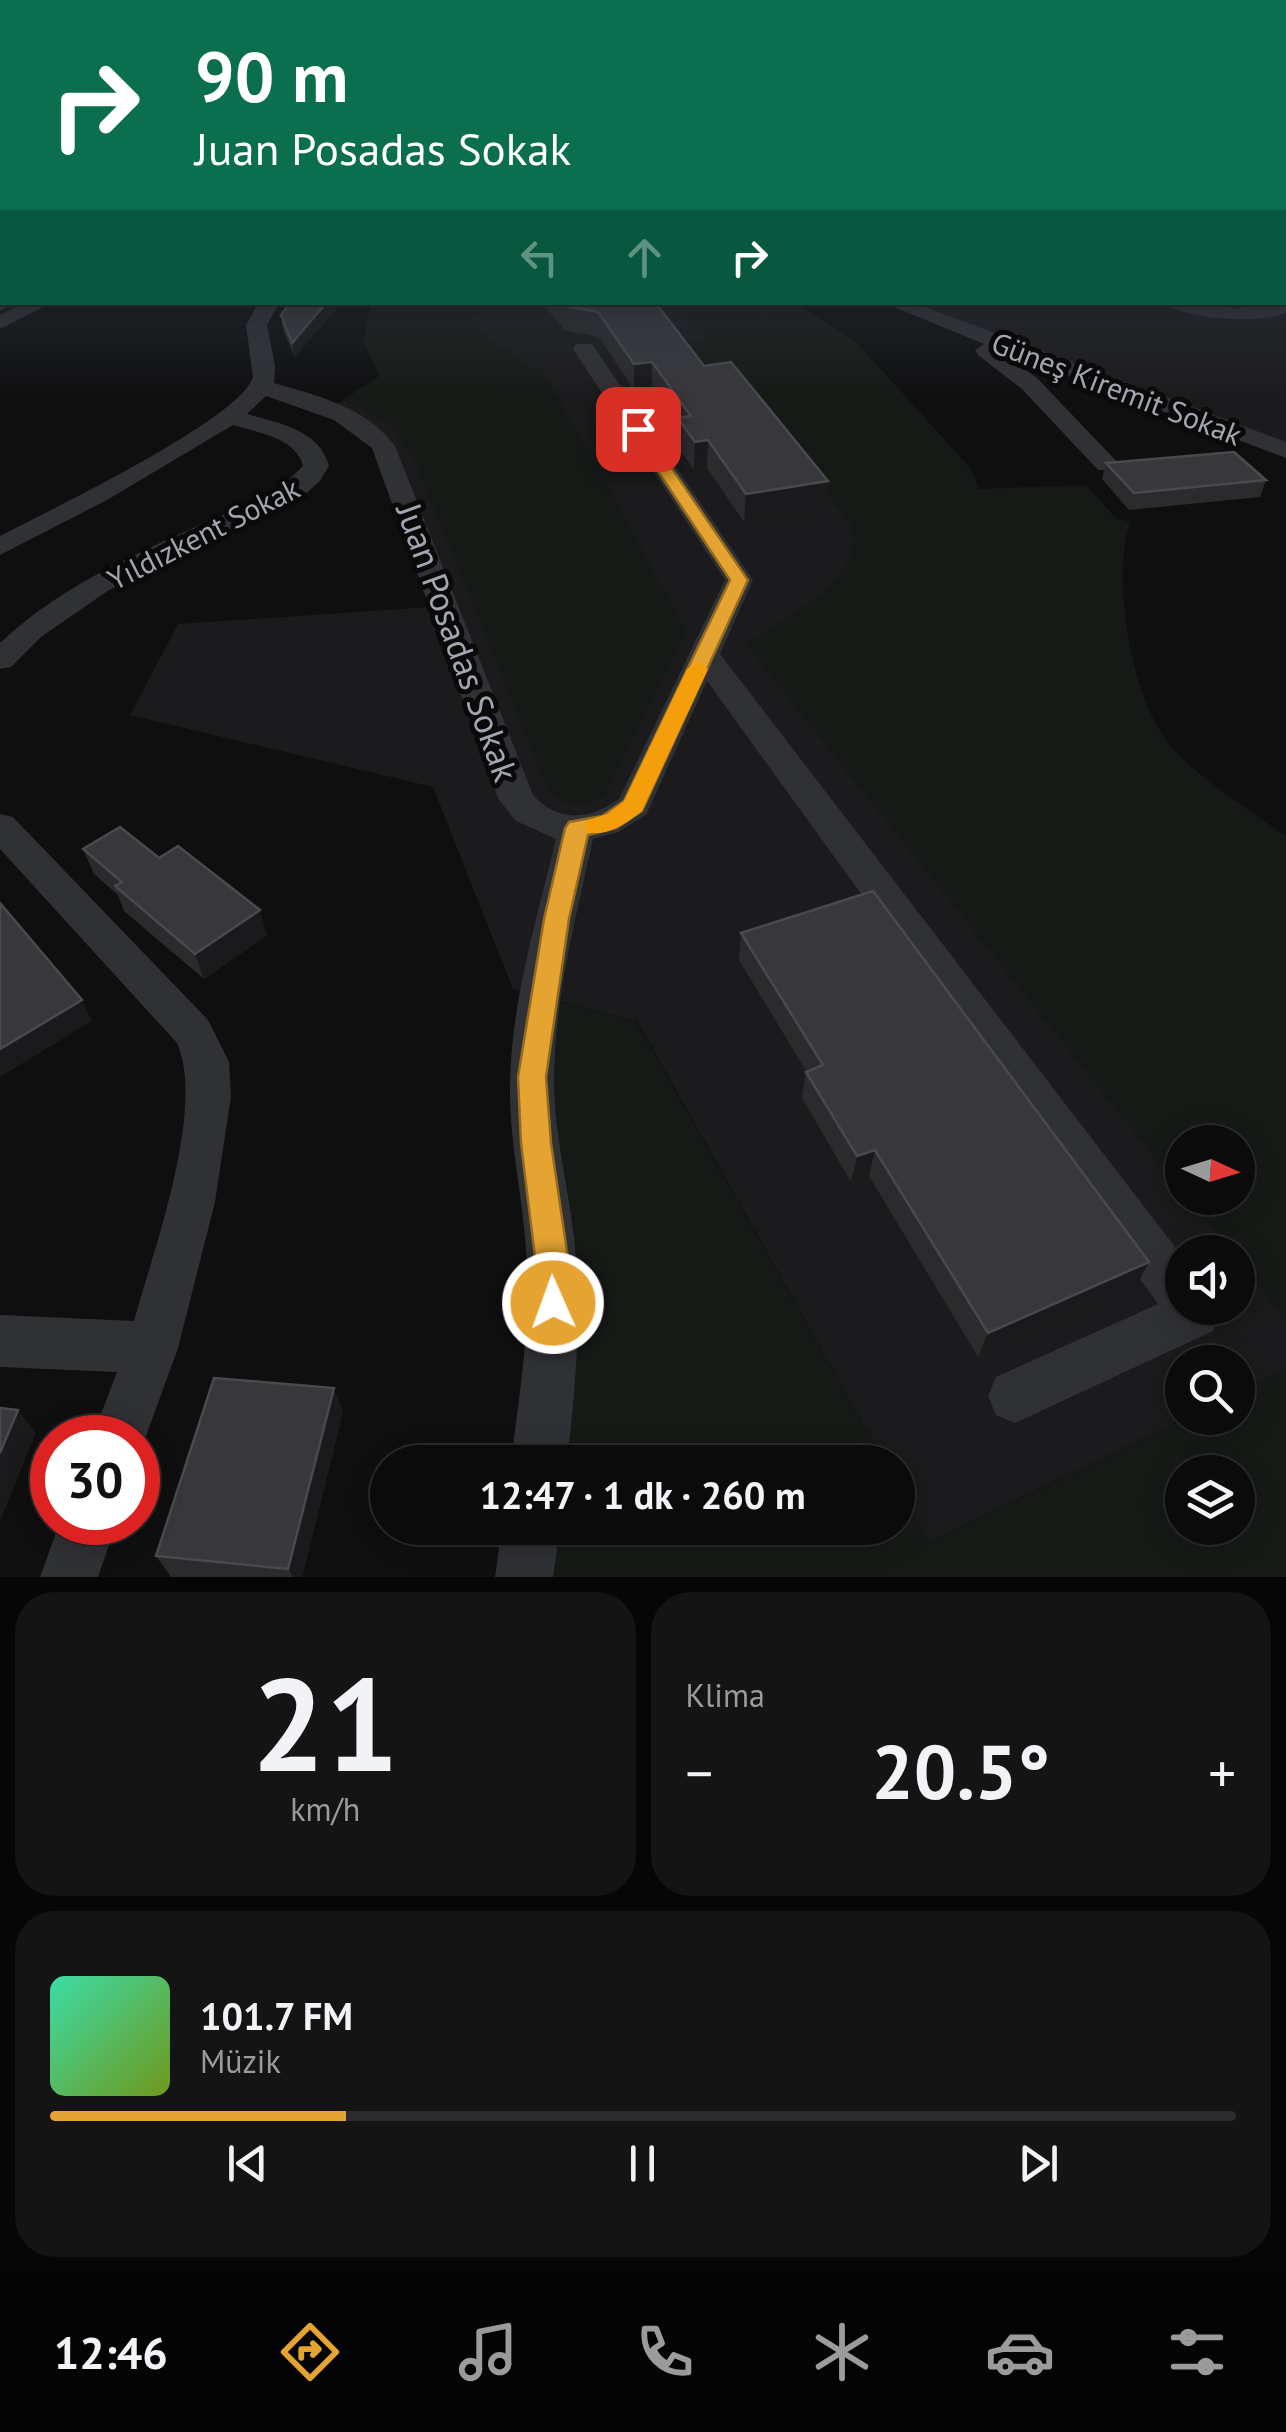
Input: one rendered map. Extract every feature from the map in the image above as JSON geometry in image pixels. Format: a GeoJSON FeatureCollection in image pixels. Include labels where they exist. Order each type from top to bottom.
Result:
{"type":"FeatureCollection","features":[{"type":"Feature","properties":{"kind":"street"},"geometry":{"type":"LineString","coordinates":[[0,323],[38,305]]}},
{"type":"Feature","properties":{"kind":"street"},"geometry":{"type":"LineString","coordinates":[[0,548],[229,416],[261,387],[263,373],[254,330],[256,317],[267,305]]}},
{"type":"Feature","properties":{"kind":"street","name":"Güneş Kiremit Sokak"},"geometry":{"type":"LineString","coordinates":[[900,305],[1286,451]]}},
{"type":"Feature","properties":{"kind":"street"},"geometry":{"type":"LineString","coordinates":[[1193,305],[1255,314],[1282,305]]}},
{"type":"Feature","properties":{"kind":"street"},"geometry":{"type":"LineString","coordinates":[[925,315],[978,344],[1030,384],[1106,465]]}},
{"type":"Feature","properties":{"kind":"street"},"geometry":{"type":"LineString","coordinates":[[542,1445],[550,1354],[552,1265],[534,1125],[532,1077],[557,919],[577,828],[608,823],[634,806],[739,580],[584,349]]}},
{"type":"Feature","properties":{"kind":"street","name":"Juan Posadas Sokak"},"geometry":{"type":"LineString","coordinates":[[261,387],[342,414],[371,431],[382,446],[517,800],[540,821],[577,828]]}},
{"type":"Feature","properties":{"kind":"street","name":"Yıldızkent Sokak"},"geometry":{"type":"LineString","coordinates":[[0,660],[32,629],[128,569],[262,509],[310,477],[316,458],[300,441],[229,416]]}},
{"type":"Feature","properties":{"kind":"street"},"geometry":{"type":"LineString","coordinates":[[704,655],[1165,1273]]}},
{"type":"Feature","properties":{"kind":"street"},"geometry":{"type":"LineString","coordinates":[[0,826],[193,1032],[206,1062],[209,1096],[191,1202],[152,1348],[127,1415]]}},
{"type":"Feature","properties":{"kind":"street"},"geometry":{"type":"LineString","coordinates":[[1016,1396],[1169,1325]]}},
{"type":"Feature","properties":{"kind":"street"},"geometry":{"type":"LineString","coordinates":[[0,1341],[152,1348]]}},
{"type":"Feature","properties":{"kind":"street"},"geometry":{"type":"LineString","coordinates":[[69,1577],[80,1545]]}},
{"type":"Feature","properties":{"kind":"street"},"geometry":{"type":"LineString","coordinates":[[524,1577],[528,1545]]}},
{"type":"Feature","properties":{"kind":"shaded area"},"geometry":{"type":"Polygon","coordinates":[[[371,305],[799,305],[856,342],[970,468],[984,500],[1286,958],[1286,1368],[1255,1384],[1255,1345],[1165,1345],[1165,1428],[929,1542],[915,1516],[915,1445],[875,1445],[637,1021],[513,989],[433,787],[130,715],[178,624],[445,606],[392,463],[329,409],[380,376],[363,341],[371,305]]]}},
{"type":"Feature","properties":{"kind":"shaded area"},"geometry":{"type":"Polygon","coordinates":[[[371,305],[489,305],[470,321],[530,368],[541,367],[687,631],[605,795],[589,804],[565,804],[548,791],[414,459],[391,426],[343,400],[380,376],[363,341],[371,305]]]}},
{"type":"Feature","properties":{"kind":"shaded area"},"geometry":{"type":"Polygon","coordinates":[[[663,305],[797,305],[856,342],[970,468],[979,489],[1086,485],[1116,518],[1130,522],[1125,547],[1124,608],[1136,674],[1147,704],[1175,751],[1228,796],[1286,836],[1286,1322],[1255,1283],[1255,1235],[1217,1235],[1201,1215],[1255,1215],[1255,1125],[1165,1125],[1165,1171],[746,645],[800,610],[834,580],[853,546],[852,526],[735,378],[709,381],[680,343],[704,339],[682,312],[663,305]]]}},
{"type":"Feature","properties":{"kind":"shaded area"},"geometry":{"type":"Polygon","coordinates":[[[897,305],[1286,305],[1286,451],[897,305]]]}},
{"type":"Feature","properties":{"kind":"shaded area"},"geometry":{"type":"Polygon","coordinates":[[[543,997],[636,1021],[875,1445],[542,1445],[545,1425],[543,997]]]}},
{"type":"Feature","properties":{"kind":"shaded area"},"geometry":{"type":"Polygon","coordinates":[[[1286,1368],[1286,1577],[524,1577],[529,1545],[915,1545],[915,1515],[930,1542],[1165,1428],[1165,1435],[1255,1435],[1255,1384],[1286,1368]]]}},
{"type":"Feature","properties":{"kind":"building"},"geometry":{"type":"Polygon","coordinates":[[[289,305],[324,305],[292,343],[281,315],[289,305]]]}},
{"type":"Feature","properties":{"kind":"building"},"geometry":{"type":"Polygon","coordinates":[[[657,305],[704,366],[731,362],[828,481],[746,494],[708,440],[695,442],[678,418],[691,416],[652,362],[634,364],[598,312],[565,306],[657,305]]]}},
{"type":"Feature","properties":{"kind":"building"},"geometry":{"type":"Polygon","coordinates":[[[1234,452],[1266,480],[1134,493],[1106,463],[1234,452]]]}},
{"type":"Feature","properties":{"kind":"building"},"geometry":{"type":"Polygon","coordinates":[[[120,827],[159,858],[178,846],[260,910],[195,954],[115,886],[122,882],[83,849],[120,827]]]}},
{"type":"Feature","properties":{"kind":"building"},"geometry":{"type":"Polygon","coordinates":[[[873,891],[1149,1262],[988,1333],[875,1150],[857,1156],[806,1072],[823,1065],[741,933],[873,891]]]}},
{"type":"Feature","properties":{"kind":"building"},"geometry":{"type":"Polygon","coordinates":[[[0,903],[82,1000],[0,1049],[0,903]]]}},
{"type":"Feature","properties":{"kind":"building"},"geometry":{"type":"Polygon","coordinates":[[[214,1378],[334,1388],[288,1569],[156,1556],[214,1378]]]}},
{"type":"Feature","properties":{"kind":"building"},"geometry":{"type":"Polygon","coordinates":[[[0,1408],[18,1410],[0,1453],[0,1408]]]}},
{"type":"Feature","properties":{"kind":"waterway"},"geometry":{"type":"LineString","coordinates":[[0,308],[6,305]]}},
{"type":"Feature","properties":{"kind":"slow traffic"},"geometry":{"type":"LineString","coordinates":[[596,826],[616,819],[634,806],[698,669]]}},
{"type":"Feature","properties":{"kind":"route"},"geometry":{"type":"LineString","coordinates":[[553,1303],[532,1077],[557,919],[577,828],[608,823],[634,806],[739,580],[638,429]]}}]}
